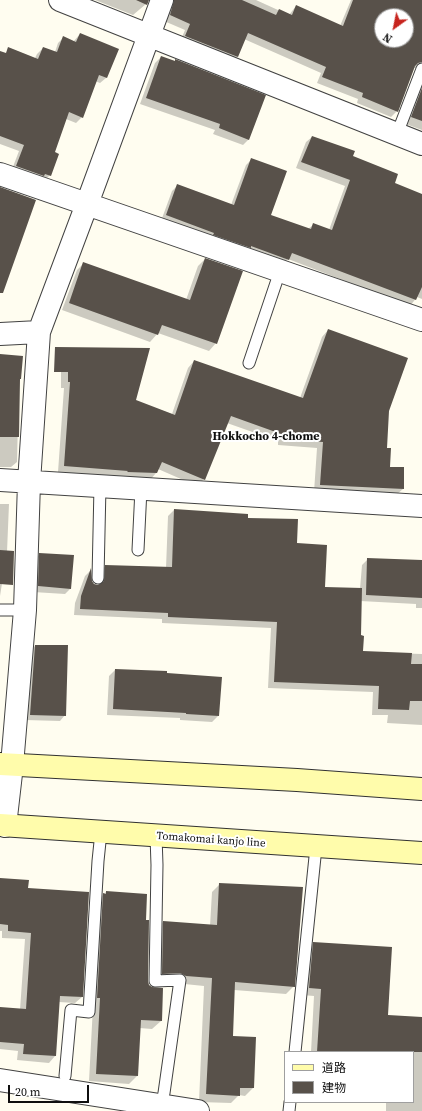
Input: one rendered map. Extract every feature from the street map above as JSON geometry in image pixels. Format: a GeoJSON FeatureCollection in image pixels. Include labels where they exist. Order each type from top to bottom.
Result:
{"type":"FeatureCollection","features":[{"type":"Feature","properties":{"kind":"main road"},"geometry":{"type":"LineString","coordinates":[[6,764],[297,780],[422,789]]}},
{"type":"Feature","properties":{"kind":"main road","name":"Tomakomai kanjo line"},"geometry":{"type":"LineString","coordinates":[[3,825],[422,853]]}},
{"type":"Feature","properties":{"kind":"street"},"geometry":{"type":"LineString","coordinates":[[60,0],[422,144]]}},
{"type":"Feature","properties":{"kind":"street"},"geometry":{"type":"LineString","coordinates":[[3,825],[6,764],[25,610],[30,482],[39,332],[162,0]]}},
{"type":"Feature","properties":{"kind":"street"},"geometry":{"type":"LineString","coordinates":[[0,174],[422,320]]}},
{"type":"Feature","properties":{"kind":"street"},"geometry":{"type":"LineString","coordinates":[[0,334],[39,332]]}},
{"type":"Feature","properties":{"kind":"street"},"geometry":{"type":"LineString","coordinates":[[0,480],[422,506]]}},
{"type":"Feature","properties":{"kind":"street"},"geometry":{"type":"LineString","coordinates":[[0,1080],[116,1105],[162,1105],[198,1111]]}},
{"type":"Feature","properties":{"kind":"lane"},"geometry":{"type":"LineString","coordinates":[[397,134],[422,70]]}},
{"type":"Feature","properties":{"kind":"lane"},"geometry":{"type":"LineString","coordinates":[[250,363],[280,271]]}},
{"type":"Feature","properties":{"kind":"lane"},"geometry":{"type":"LineString","coordinates":[[98,578],[100,486]]}},
{"type":"Feature","properties":{"kind":"lane"},"geometry":{"type":"LineString","coordinates":[[138,550],[141,488]]}},
{"type":"Feature","properties":{"kind":"lane"},"geometry":{"type":"LineString","coordinates":[[0,610],[25,610]]}},
{"type":"Feature","properties":{"kind":"lane"},"geometry":{"type":"LineString","coordinates":[[65,1076],[71,1010],[89,1012],[101,832]]}},
{"type":"Feature","properties":{"kind":"lane"},"geometry":{"type":"LineString","coordinates":[[156,836],[155,981],[180,980],[162,1105]]}},
{"type":"Feature","properties":{"kind":"lane"},"geometry":{"type":"LineString","coordinates":[[295,1051],[316,847]]}},
{"type":"Feature","properties":{"kind":"building"},"geometry":{"type":"Polygon","coordinates":[[[136,0],[149,0],[147,5],[136,0]]]}},
{"type":"Feature","properties":{"kind":"building"},"geometry":{"type":"Polygon","coordinates":[[[174,0],[242,0],[276,15],[279,9],[292,15],[296,5],[343,26],[353,0],[422,0],[422,62],[415,66],[398,112],[362,97],[363,93],[322,77],[326,67],[248,33],[238,57],[185,36],[190,24],[170,15],[174,0]]]}},
{"type":"Feature","properties":{"kind":"building"},"geometry":{"type":"Polygon","coordinates":[[[80,33],[119,49],[107,78],[99,75],[83,118],[69,112],[55,152],[59,154],[51,176],[45,174],[44,176],[16,166],[24,145],[0,136],[0,51],[6,53],[8,47],[38,59],[43,47],[57,52],[63,36],[76,42],[80,33]]]}},
{"type":"Feature","properties":{"kind":"building"},"geometry":{"type":"Polygon","coordinates":[[[161,56],[175,61],[175,59],[266,95],[249,140],[219,128],[220,124],[146,98],[161,56]]]}},
{"type":"Feature","properties":{"kind":"building"},"geometry":{"type":"Polygon","coordinates":[[[422,88],[422,121],[411,117],[422,88]]]}},
{"type":"Feature","properties":{"kind":"building"},"geometry":{"type":"Polygon","coordinates":[[[312,136],[355,151],[353,156],[398,174],[395,183],[422,194],[422,287],[416,300],[292,253],[289,260],[251,246],[251,248],[213,235],[214,233],[166,215],[177,184],[234,205],[251,158],[287,171],[271,215],[311,229],[313,223],[332,230],[350,180],[301,162],[312,136]]]}},
{"type":"Feature","properties":{"kind":"building"},"geometry":{"type":"Polygon","coordinates":[[[0,187],[36,200],[3,293],[0,293],[0,187]]]}},
{"type":"Feature","properties":{"kind":"building"},"geometry":{"type":"Polygon","coordinates":[[[205,258],[243,271],[217,344],[162,325],[158,335],[69,303],[83,262],[190,300],[205,258]]]}},
{"type":"Feature","properties":{"kind":"building"},"geometry":{"type":"Polygon","coordinates":[[[328,329],[408,358],[389,411],[387,448],[391,448],[390,467],[404,467],[404,489],[320,485],[323,442],[284,439],[284,435],[231,416],[205,480],[162,462],[157,473],[127,472],[128,471],[64,466],[70,382],[68,382],[68,372],[54,372],[55,347],[150,348],[136,400],[175,415],[194,360],[303,398],[328,329]]]}},
{"type":"Feature","properties":{"kind":"building"},"geometry":{"type":"Polygon","coordinates":[[[0,354],[23,356],[20,379],[19,437],[0,437],[0,354]]]}},
{"type":"Feature","properties":{"kind":"building"},"geometry":{"type":"Polygon","coordinates":[[[174,509],[248,514],[248,518],[298,519],[297,543],[327,545],[325,587],[362,588],[361,635],[364,636],[363,651],[412,653],[411,664],[422,664],[422,701],[410,701],[409,710],[378,709],[379,686],[274,682],[277,622],[168,617],[168,613],[80,609],[81,596],[91,568],[92,581],[94,584],[98,585],[104,581],[105,565],[172,567],[174,509]]]}},
{"type":"Feature","properties":{"kind":"building"},"geometry":{"type":"Polygon","coordinates":[[[0,550],[14,551],[13,585],[0,584],[0,550]]]}},
{"type":"Feature","properties":{"kind":"building"},"geometry":{"type":"Polygon","coordinates":[[[39,553],[74,555],[71,589],[38,586],[39,553]]]}},
{"type":"Feature","properties":{"kind":"building"},"geometry":{"type":"Polygon","coordinates":[[[367,558],[422,560],[422,598],[366,595],[367,558]]]}},
{"type":"Feature","properties":{"kind":"building"},"geometry":{"type":"Polygon","coordinates":[[[35,645],[68,645],[66,716],[30,715],[35,645]]]}},
{"type":"Feature","properties":{"kind":"building"},"geometry":{"type":"Polygon","coordinates":[[[115,669],[167,671],[167,673],[222,677],[219,716],[113,709],[115,669]]]}},
{"type":"Feature","properties":{"kind":"building"},"geometry":{"type":"Polygon","coordinates":[[[0,878],[29,880],[28,888],[89,892],[83,997],[60,996],[56,1056],[23,1054],[24,1044],[0,1042],[0,1007],[26,1009],[31,933],[8,931],[8,925],[0,924],[0,878]]]}},
{"type":"Feature","properties":{"kind":"building"},"geometry":{"type":"Polygon","coordinates":[[[219,883],[303,887],[295,987],[235,982],[233,1036],[256,1037],[254,1088],[240,1088],[240,1096],[206,1094],[212,978],[186,976],[180,973],[162,974],[163,921],[217,925],[219,883]]]}},
{"type":"Feature","properties":{"kind":"building"},"geometry":{"type":"Polygon","coordinates":[[[106,891],[147,894],[146,920],[149,920],[148,981],[149,985],[152,987],[163,988],[162,1021],[141,1020],[138,1076],[96,1074],[100,998],[97,998],[103,893],[106,894],[106,891]]]}},
{"type":"Feature","properties":{"kind":"building"},"geometry":{"type":"Polygon","coordinates":[[[313,942],[392,947],[388,1015],[422,1017],[422,1052],[317,1051],[321,989],[309,988],[313,942]]]}},
{"type":"Feature","properties":{"kind":"district","name":"Hokkocho 4-chome"},"geometry":{"type":"Point","coordinates":[266,437]}}]}
